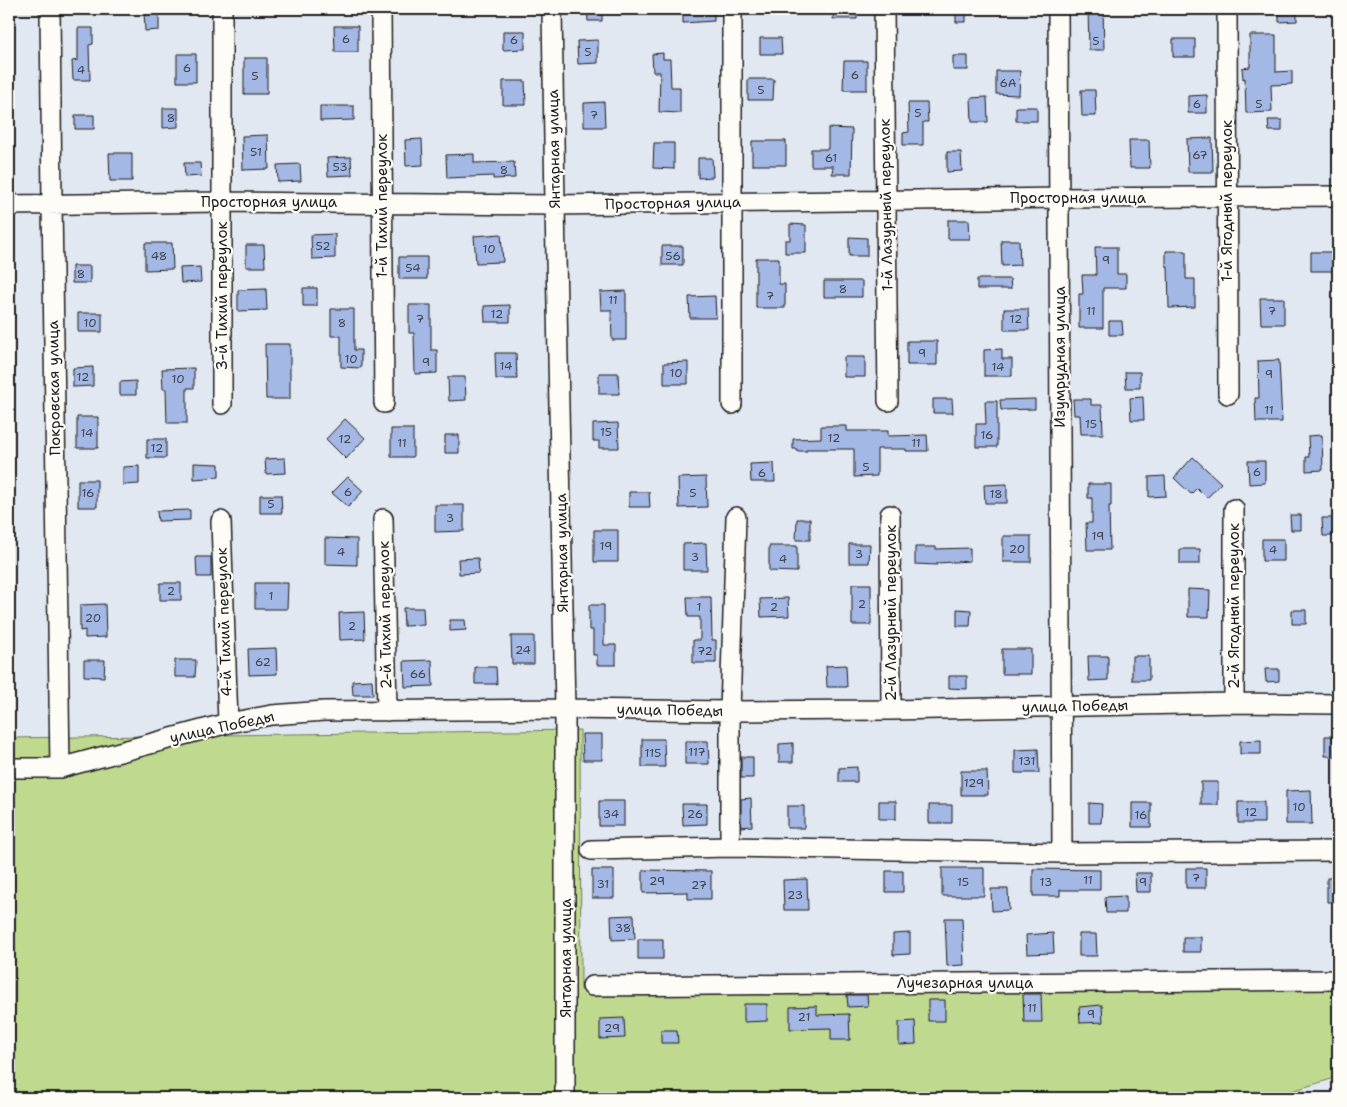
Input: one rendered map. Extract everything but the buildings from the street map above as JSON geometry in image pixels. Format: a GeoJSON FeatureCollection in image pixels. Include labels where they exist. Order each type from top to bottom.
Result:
{"type":"FeatureCollection","features":[{"type":"Feature","properties":{"kind":"street","name":"Покровская улица"},"geometry":{"type":"LineString","coordinates":[[50,9],[60,768]]}},
{"type":"Feature","properties":{"kind":"street","name":"3-й Тихий переулок"},"geometry":{"type":"LineString","coordinates":[[222,9],[222,404]]}},
{"type":"Feature","properties":{"kind":"street","name":"1-й Тихий переулок"},"geometry":{"type":"LineString","coordinates":[[381,9],[384,403]]}},
{"type":"Feature","properties":{"kind":"street","name":"Янтарная улица"},"geometry":{"type":"LineString","coordinates":[[552,9],[554,205],[565,709],[565,1098]]}},
{"type":"Feature","properties":{"kind":"street"},"geometry":{"type":"LineString","coordinates":[[732,9],[732,404]]}},
{"type":"Feature","properties":{"kind":"street","name":"1-й Лазурный переулок"},"geometry":{"type":"LineString","coordinates":[[884,9],[888,401]]}},
{"type":"Feature","properties":{"kind":"street","name":"Изумрудная улица"},"geometry":{"type":"LineString","coordinates":[[1058,9],[1062,853]]}},
{"type":"Feature","properties":{"kind":"street","name":"1-й Ягодный переулок"},"geometry":{"type":"LineString","coordinates":[[1227,9],[1228,394]]}},
{"type":"Feature","properties":{"kind":"street","name":"Просторная улица"},"geometry":{"type":"LineString","coordinates":[[9,205],[222,202],[554,205],[1338,196]]}},
{"type":"Feature","properties":{"kind":"street","name":"2-й Ягодный переулок"},"geometry":{"type":"LineString","coordinates":[[1234,509],[1234,703]]}},
{"type":"Feature","properties":{"kind":"street","name":"2-й Лазурный переулок"},"geometry":{"type":"LineString","coordinates":[[890,515],[891,710]]}},
{"type":"Feature","properties":{"kind":"street"},"geometry":{"type":"LineString","coordinates":[[730,847],[730,711],[736,517]]}},
{"type":"Feature","properties":{"kind":"street","name":"2-й Тихий переулок"},"geometry":{"type":"LineString","coordinates":[[383,519],[387,711]]}},
{"type":"Feature","properties":{"kind":"street","name":"4-й Тихий переулок"},"geometry":{"type":"LineString","coordinates":[[221,521],[228,723]]}},
{"type":"Feature","properties":{"kind":"street","name":"улица Победы"},"geometry":{"type":"LineString","coordinates":[[9,768],[60,768],[228,723],[281,714],[565,709],[891,710],[1234,703],[1338,704]]}},
{"type":"Feature","properties":{"kind":"street"},"geometry":{"type":"LineString","coordinates":[[591,850],[730,847],[1062,853],[1338,851]]}},
{"type":"Feature","properties":{"kind":"street","name":"Лучезарная улица"},"geometry":{"type":"LineString","coordinates":[[592,986],[1338,980]]}},
{"type":"Feature","properties":{"kind":"green space"},"geometry":{"type":"Polygon","coordinates":[[[580,730],[581,990],[1338,980],[1338,1077],[1282,1094],[1254,1098],[9,1098],[9,738],[580,730]]]}}]}
